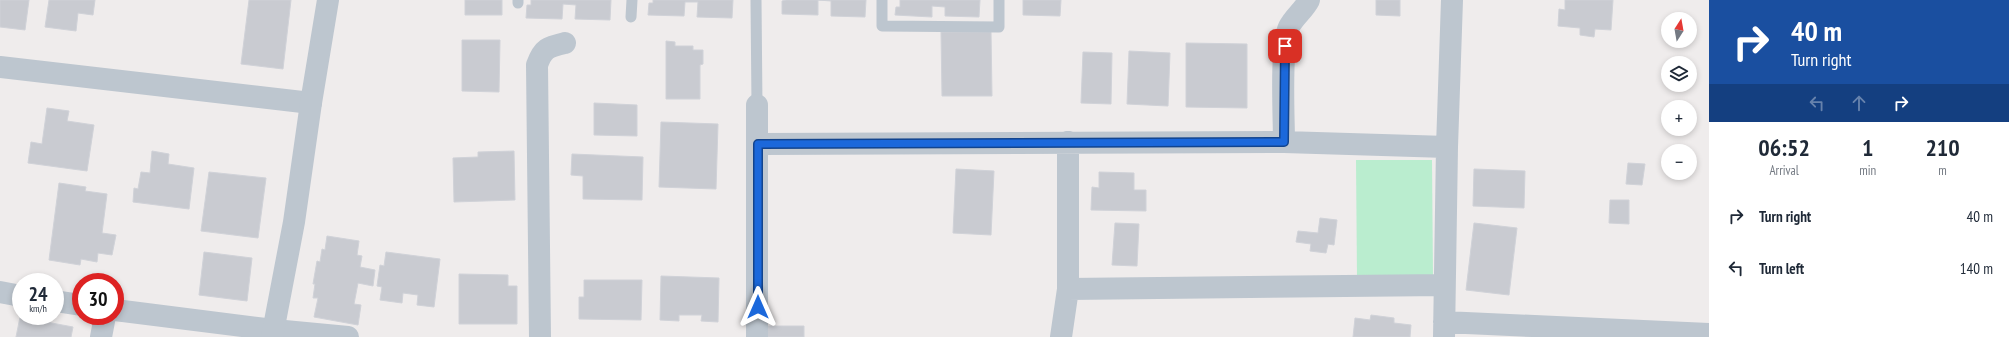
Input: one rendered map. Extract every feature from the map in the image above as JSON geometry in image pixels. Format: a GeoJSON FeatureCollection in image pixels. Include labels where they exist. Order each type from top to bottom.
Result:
{"type":"FeatureCollection","features":[{"type":"Feature","properties":{"kind":"street"},"geometry":{"type":"LineString","coordinates":[[273,333],[294,222],[310,103],[328,0]]}},
{"type":"Feature","properties":{"kind":"street"},"geometry":{"type":"LineString","coordinates":[[1284,142],[1285,46],[1288,28],[1305,8],[1309,0]]}},
{"type":"Feature","properties":{"kind":"street"},"geometry":{"type":"LineString","coordinates":[[1452,0],[1447,147],[1444,329],[1709,334]]}},
{"type":"Feature","properties":{"kind":"street"},"geometry":{"type":"LineString","coordinates":[[540,337],[537,65],[542,53],[552,46],[565,43]]}},
{"type":"Feature","properties":{"kind":"street"},"geometry":{"type":"LineString","coordinates":[[0,67],[310,103]]}},
{"type":"Feature","properties":{"kind":"street"},"geometry":{"type":"LineString","coordinates":[[757,105],[758,337]]}},
{"type":"Feature","properties":{"kind":"street"},"geometry":{"type":"LineString","coordinates":[[1061,337],[1068,289],[1068,142]]}},
{"type":"Feature","properties":{"kind":"street"},"geometry":{"type":"LineString","coordinates":[[758,144],[1284,142],[1447,147]]}},
{"type":"Feature","properties":{"kind":"street"},"geometry":{"type":"LineString","coordinates":[[1068,289],[1444,285]]}},
{"type":"Feature","properties":{"kind":"street"},"geometry":{"type":"LineString","coordinates":[[0,292],[12,294]]}},
{"type":"Feature","properties":{"kind":"street"},"geometry":{"type":"LineString","coordinates":[[124,311],[273,333],[348,337]]}},
{"type":"Feature","properties":{"kind":"street"},"geometry":{"type":"LineString","coordinates":[[101,337],[103,325]]}},
{"type":"Feature","properties":{"kind":"lane"},"geometry":{"type":"LineString","coordinates":[[631,17],[632,0]]}},
{"type":"Feature","properties":{"kind":"lane"},"geometry":{"type":"LineString","coordinates":[[756,0],[757,105]]}},
{"type":"Feature","properties":{"kind":"lane"},"geometry":{"type":"LineString","coordinates":[[882,0],[882,26],[999,27],[999,0]]}},
{"type":"Feature","properties":{"kind":"green space"},"geometry":{"type":"Polygon","coordinates":[[[1356,160],[1432,160],[1433,277],[1357,278],[1356,160]]]}},
{"type":"Feature","properties":{"kind":"building"},"geometry":{"type":"Polygon","coordinates":[[[0,0],[29,0],[25,30],[0,27],[0,0]]]}},
{"type":"Feature","properties":{"kind":"building"},"geometry":{"type":"Polygon","coordinates":[[[49,0],[95,0],[93,15],[78,13],[76,31],[45,27],[49,0]]]}},
{"type":"Feature","properties":{"kind":"building"},"geometry":{"type":"Polygon","coordinates":[[[249,0],[291,0],[283,69],[241,64],[249,0]]]}},
{"type":"Feature","properties":{"kind":"building"},"geometry":{"type":"Polygon","coordinates":[[[465,0],[502,0],[502,15],[465,15],[465,0]]]}},
{"type":"Feature","properties":{"kind":"building"},"geometry":{"type":"Polygon","coordinates":[[[531,0],[611,0],[610,20],[575,19],[576,5],[563,4],[562,19],[526,18],[527,5],[531,5],[531,0]]]}},
{"type":"Feature","properties":{"kind":"building"},"geometry":{"type":"Polygon","coordinates":[[[653,0],[733,0],[732,18],[697,17],[698,2],[685,2],[684,16],[648,15],[649,3],[653,3],[653,0]]]}},
{"type":"Feature","properties":{"kind":"building"},"geometry":{"type":"Polygon","coordinates":[[[818,0],[818,15],[782,14],[782,1],[818,0]]]}},
{"type":"Feature","properties":{"kind":"building"},"geometry":{"type":"Polygon","coordinates":[[[818,0],[866,0],[865,17],[831,16],[831,1],[818,0]]]}},
{"type":"Feature","properties":{"kind":"building"},"geometry":{"type":"Polygon","coordinates":[[[900,0],[980,0],[979,17],[945,16],[945,7],[932,6],[932,17],[895,15],[896,7],[900,7],[900,0]]]}},
{"type":"Feature","properties":{"kind":"building"},"geometry":{"type":"Polygon","coordinates":[[[1023,0],[1061,0],[1060,16],[1023,15],[1023,0]]]}},
{"type":"Feature","properties":{"kind":"building"},"geometry":{"type":"Polygon","coordinates":[[[1376,0],[1400,0],[1400,16],[1376,15],[1376,0]]]}},
{"type":"Feature","properties":{"kind":"building"},"geometry":{"type":"Polygon","coordinates":[[[1565,0],[1613,0],[1611,30],[1595,29],[1594,37],[1580,35],[1580,28],[1558,26],[1559,9],[1565,10],[1565,0]]]}},
{"type":"Feature","properties":{"kind":"building"},"geometry":{"type":"Polygon","coordinates":[[[941,32],[991,32],[992,96],[942,96],[941,32]]]}},
{"type":"Feature","properties":{"kind":"building"},"geometry":{"type":"Polygon","coordinates":[[[462,40],[500,40],[499,92],[462,91],[462,40]]]}},
{"type":"Feature","properties":{"kind":"building"},"geometry":{"type":"Polygon","coordinates":[[[666,41],[675,42],[675,46],[693,46],[693,50],[703,50],[703,64],[700,65],[700,99],[666,99],[666,41]]]}},
{"type":"Feature","properties":{"kind":"building"},"geometry":{"type":"Polygon","coordinates":[[[1186,43],[1247,44],[1247,108],[1186,107],[1186,43]]]}},
{"type":"Feature","properties":{"kind":"building"},"geometry":{"type":"Polygon","coordinates":[[[1129,51],[1170,53],[1168,106],[1127,104],[1129,51]]]}},
{"type":"Feature","properties":{"kind":"building"},"geometry":{"type":"Polygon","coordinates":[[[1083,52],[1112,53],[1111,104],[1081,103],[1083,52]]]}},
{"type":"Feature","properties":{"kind":"building"},"geometry":{"type":"Polygon","coordinates":[[[594,103],[637,105],[637,136],[594,135],[594,103]]]}},
{"type":"Feature","properties":{"kind":"building"},"geometry":{"type":"Polygon","coordinates":[[[47,108],[69,111],[67,121],[94,125],[87,171],[28,163],[31,142],[42,144],[47,108]]]}},
{"type":"Feature","properties":{"kind":"building"},"geometry":{"type":"Polygon","coordinates":[[[661,122],[718,124],[716,189],[659,187],[661,122]]]}},
{"type":"Feature","properties":{"kind":"building"},"geometry":{"type":"Polygon","coordinates":[[[152,151],[169,154],[168,164],[194,168],[189,209],[133,202],[134,188],[138,189],[141,172],[150,173],[152,151]]]}},
{"type":"Feature","properties":{"kind":"building"},"geometry":{"type":"Polygon","coordinates":[[[514,151],[515,200],[454,202],[453,158],[478,157],[478,152],[514,151]]]}},
{"type":"Feature","properties":{"kind":"building"},"geometry":{"type":"Polygon","coordinates":[[[572,154],[643,157],[642,200],[583,199],[583,176],[571,175],[572,154]]]}},
{"type":"Feature","properties":{"kind":"building"},"geometry":{"type":"Polygon","coordinates":[[[1628,163],[1645,164],[1642,185],[1626,184],[1628,163]]]}},
{"type":"Feature","properties":{"kind":"building"},"geometry":{"type":"Polygon","coordinates":[[[956,169],[994,171],[991,235],[953,233],[956,169]]]}},
{"type":"Feature","properties":{"kind":"building"},"geometry":{"type":"Polygon","coordinates":[[[1474,169],[1525,171],[1524,208],[1473,206],[1474,169]]]}},
{"type":"Feature","properties":{"kind":"building"},"geometry":{"type":"Polygon","coordinates":[[[209,172],[266,178],[258,238],[201,231],[209,172]]]}},
{"type":"Feature","properties":{"kind":"building"},"geometry":{"type":"Polygon","coordinates":[[[1099,172],[1134,173],[1134,190],[1146,190],[1146,211],[1091,210],[1092,187],[1099,188],[1099,172]]]}},
{"type":"Feature","properties":{"kind":"building"},"geometry":{"type":"Polygon","coordinates":[[[59,183],[86,187],[85,191],[107,194],[102,233],[116,235],[112,255],[98,253],[97,262],[81,259],[80,265],[49,260],[59,183]]]}},
{"type":"Feature","properties":{"kind":"building"},"geometry":{"type":"Polygon","coordinates":[[[1610,200],[1629,200],[1629,224],[1609,223],[1610,200]]]}},
{"type":"Feature","properties":{"kind":"building"},"geometry":{"type":"Polygon","coordinates":[[[1320,218],[1337,220],[1334,245],[1328,244],[1326,253],[1310,251],[1311,244],[1296,242],[1298,231],[1318,233],[1320,218]]]}},
{"type":"Feature","properties":{"kind":"building"},"geometry":{"type":"Polygon","coordinates":[[[1115,223],[1139,224],[1137,266],[1112,265],[1115,223]]]}},
{"type":"Feature","properties":{"kind":"building"},"geometry":{"type":"Polygon","coordinates":[[[1474,223],[1517,228],[1509,295],[1466,290],[1474,223]]]}},
{"type":"Feature","properties":{"kind":"building"},"geometry":{"type":"Polygon","coordinates":[[[327,236],[359,241],[357,255],[362,256],[360,267],[375,270],[373,286],[358,283],[354,304],[361,305],[358,325],[314,317],[318,298],[313,298],[315,284],[313,284],[317,261],[320,262],[322,249],[325,250],[327,236]]]}},
{"type":"Feature","properties":{"kind":"building"},"geometry":{"type":"Polygon","coordinates":[[[204,252],[252,258],[247,301],[199,295],[204,252]]]}},
{"type":"Feature","properties":{"kind":"building"},"geometry":{"type":"Polygon","coordinates":[[[386,252],[440,259],[434,307],[417,305],[418,295],[403,293],[402,303],[380,300],[382,287],[377,286],[380,265],[384,266],[386,252]]]}},
{"type":"Feature","properties":{"kind":"building"},"geometry":{"type":"Polygon","coordinates":[[[459,274],[508,275],[508,286],[517,286],[517,324],[459,324],[459,274]]]}},
{"type":"Feature","properties":{"kind":"building"},"geometry":{"type":"Polygon","coordinates":[[[661,276],[719,278],[718,322],[701,321],[702,315],[679,315],[679,321],[660,320],[661,276]]]}},
{"type":"Feature","properties":{"kind":"building"},"geometry":{"type":"Polygon","coordinates":[[[584,280],[642,280],[641,320],[579,319],[579,297],[584,297],[584,280]]]}},
{"type":"Feature","properties":{"kind":"building"},"geometry":{"type":"Polygon","coordinates":[[[1371,315],[1394,318],[1394,323],[1411,325],[1410,337],[1353,337],[1355,318],[1370,320],[1371,315]]]}},
{"type":"Feature","properties":{"kind":"building"},"geometry":{"type":"Polygon","coordinates":[[[18,325],[62,325],[73,327],[71,337],[16,337],[18,325]]]}},
{"type":"Feature","properties":{"kind":"building"},"geometry":{"type":"Polygon","coordinates":[[[766,326],[804,326],[804,337],[766,337],[766,326]]]}},
{"type":"Feature","properties":{"kind":"route"},"geometry":{"type":"LineString","coordinates":[[758,307],[758,144],[1284,142],[1285,46]]}}]}
